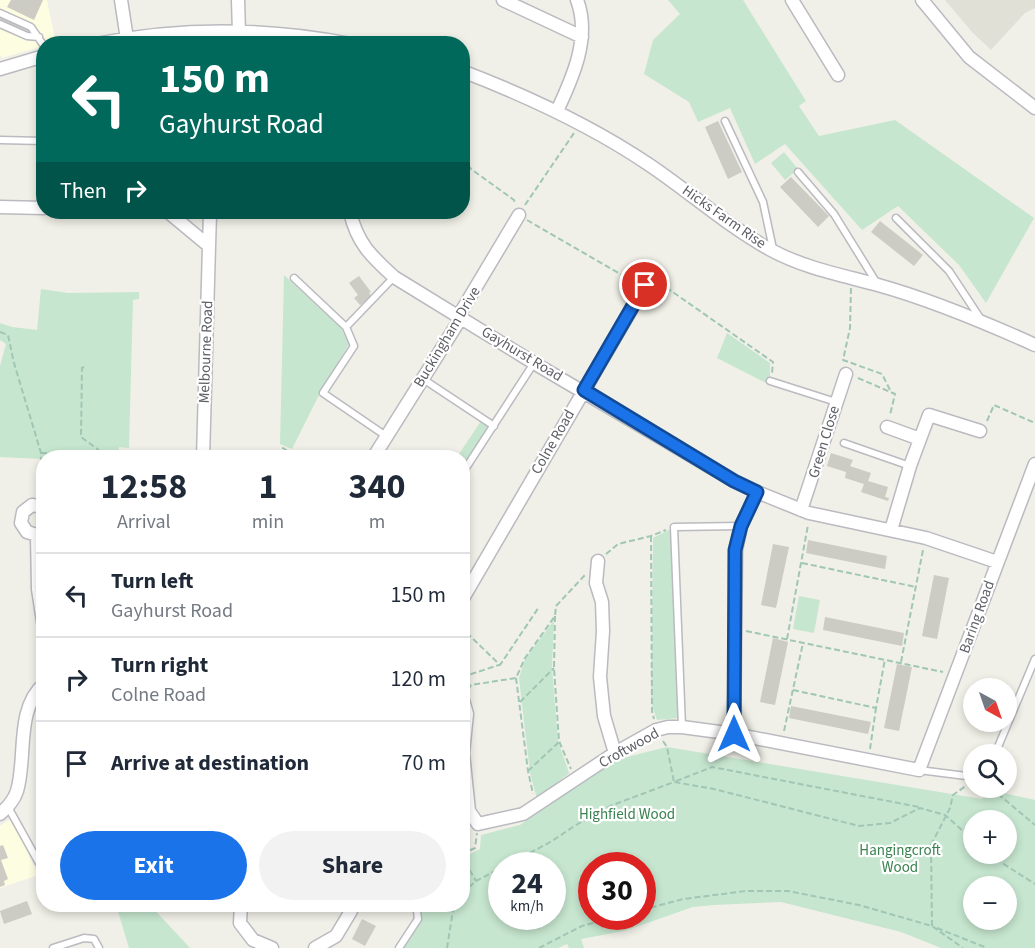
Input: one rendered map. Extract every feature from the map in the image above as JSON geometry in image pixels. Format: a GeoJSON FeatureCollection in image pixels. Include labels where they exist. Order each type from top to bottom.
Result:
{"type":"FeatureCollection","features":[{"type":"Feature","properties":{"kind":"street"},"geometry":{"type":"LineString","coordinates":[[121,0],[127,36]]}},
{"type":"Feature","properties":{"kind":"street"},"geometry":{"type":"LineString","coordinates":[[238,0],[239,32]]}},
{"type":"Feature","properties":{"kind":"street"},"geometry":{"type":"LineString","coordinates":[[503,0],[582,37]]}},
{"type":"Feature","properties":{"kind":"street"},"geometry":{"type":"LineString","coordinates":[[557,111],[573,76],[582,37],[581,12],[576,0]]}},
{"type":"Feature","properties":{"kind":"street"},"geometry":{"type":"LineString","coordinates":[[792,0],[838,75]]}},
{"type":"Feature","properties":{"kind":"street"},"geometry":{"type":"LineString","coordinates":[[922,0],[969,57],[1035,108]]}},
{"type":"Feature","properties":{"kind":"street"},"geometry":{"type":"LineString","coordinates":[[149,36],[176,32],[239,32],[298,36]]}},
{"type":"Feature","properties":{"kind":"street"},"geometry":{"type":"LineString","coordinates":[[0,69],[36,59]]}},
{"type":"Feature","properties":{"kind":"street","name":"Hicks Farm Rise"},"geometry":{"type":"LineString","coordinates":[[470,74],[507,88],[581,123],[650,165],[742,233],[773,251],[809,266],[879,285],[982,321],[1035,345]]}},
{"type":"Feature","properties":{"kind":"street"},"geometry":{"type":"LineString","coordinates":[[0,207],[36,208]]}},
{"type":"Feature","properties":{"kind":"street","name":"Buckingham Drive"},"geometry":{"type":"LineString","coordinates":[[377,450],[459,321],[519,215]]}},
{"type":"Feature","properties":{"kind":"street"},"geometry":{"type":"LineString","coordinates":[[176,219],[209,246]]}},
{"type":"Feature","properties":{"kind":"street","name":"Melbourne Road"},"geometry":{"type":"LineString","coordinates":[[203,450],[210,219]]}},
{"type":"Feature","properties":{"kind":"street","name":"Gayhurst Road"},"geometry":{"type":"LineString","coordinates":[[352,219],[354,229],[368,254],[394,278],[734,481],[801,510],[926,538],[997,562]]}},
{"type":"Feature","properties":{"kind":"street","name":"Colne Road"},"geometry":{"type":"LineString","coordinates":[[470,586],[645,285]]}},
{"type":"Feature","properties":{"kind":"street","name":"Green Close"},"geometry":{"type":"LineString","coordinates":[[801,510],[846,374]]}},
{"type":"Feature","properties":{"kind":"street"},"geometry":{"type":"LineString","coordinates":[[891,530],[910,466],[929,415],[980,431]]}},
{"type":"Feature","properties":{"kind":"street"},"geometry":{"type":"LineString","coordinates":[[887,427],[920,439]]}},
{"type":"Feature","properties":{"kind":"street","name":"Baring Road"},"geometry":{"type":"LineString","coordinates":[[919,770],[1035,464]]}},
{"type":"Feature","properties":{"kind":"street"},"geometry":{"type":"LineString","coordinates":[[734,734],[735,550],[741,526],[757,492]]}},
{"type":"Feature","properties":{"kind":"street"},"geometry":{"type":"LineString","coordinates":[[36,505],[32,505],[23,512],[21,522],[27,532],[36,533]]}},
{"type":"Feature","properties":{"kind":"street"},"geometry":{"type":"LineString","coordinates":[[597,561],[596,583],[602,602],[603,631],[600,677],[604,716],[615,753]]}},
{"type":"Feature","properties":{"kind":"street"},"geometry":{"type":"LineString","coordinates":[[4,810],[16,792],[25,718],[36,690]]}},
{"type":"Feature","properties":{"kind":"street","name":"Croftwood"},"geometry":{"type":"LineString","coordinates":[[478,824],[523,814],[615,753],[656,730],[682,727],[734,734],[919,770]]}},
{"type":"Feature","properties":{"kind":"street"},"geometry":{"type":"LineString","coordinates":[[470,812],[478,824]]}},
{"type":"Feature","properties":{"kind":"street"},"geometry":{"type":"LineString","coordinates":[[241,912],[240,923],[253,940],[272,948]]}},
{"type":"Feature","properties":{"kind":"street"},"geometry":{"type":"LineString","coordinates":[[315,948],[336,936],[350,912]]}},
{"type":"Feature","properties":{"kind":"lane"},"geometry":{"type":"LineString","coordinates":[[0,13],[31,27],[38,36]]}},
{"type":"Feature","properties":{"kind":"lane"},"geometry":{"type":"LineString","coordinates":[[0,24],[27,36],[36,37]]}},
{"type":"Feature","properties":{"kind":"lane"},"geometry":{"type":"LineString","coordinates":[[725,121],[763,202],[773,251]]}},
{"type":"Feature","properties":{"kind":"lane"},"geometry":{"type":"LineString","coordinates":[[0,140],[36,141]]}},
{"type":"Feature","properties":{"kind":"lane"},"geometry":{"type":"LineString","coordinates":[[798,172],[834,214],[879,285]]}},
{"type":"Feature","properties":{"kind":"lane"},"geometry":{"type":"LineString","coordinates":[[896,219],[949,272],[982,321]]}},
{"type":"Feature","properties":{"kind":"lane"},"geometry":{"type":"LineString","coordinates":[[294,278],[346,327],[354,346],[323,393],[386,436]]}},
{"type":"Feature","properties":{"kind":"lane"},"geometry":{"type":"LineString","coordinates":[[346,327],[394,278]]}},
{"type":"Feature","properties":{"kind":"lane"},"geometry":{"type":"LineString","coordinates":[[470,462],[534,363]]}},
{"type":"Feature","properties":{"kind":"lane"},"geometry":{"type":"LineString","coordinates":[[422,378],[494,426]]}},
{"type":"Feature","properties":{"kind":"lane"},"geometry":{"type":"LineString","coordinates":[[770,381],[836,402]]}},
{"type":"Feature","properties":{"kind":"lane"},"geometry":{"type":"LineString","coordinates":[[844,443],[910,466]]}},
{"type":"Feature","properties":{"kind":"lane"},"geometry":{"type":"LineString","coordinates":[[682,727],[675,527],[741,526]]}},
{"type":"Feature","properties":{"kind":"lane"},"geometry":{"type":"LineString","coordinates":[[999,744],[1035,659]]}},
{"type":"Feature","properties":{"kind":"lane"},"geometry":{"type":"LineString","coordinates":[[919,770],[963,775]]}},
{"type":"Feature","properties":{"kind":"lane"},"geometry":{"type":"LineString","coordinates":[[4,810],[36,858]]}},
{"type":"Feature","properties":{"kind":"lane"},"geometry":{"type":"LineString","coordinates":[[399,948],[418,918],[417,912]]}},
{"type":"Feature","properties":{"kind":"lane"},"geometry":{"type":"LineString","coordinates":[[53,948],[84,938],[94,939],[99,948]]}},
{"type":"Feature","properties":{"kind":"path"},"geometry":{"type":"LineString","coordinates":[[519,215],[528,197],[581,123]]}},
{"type":"Feature","properties":{"kind":"path"},"geometry":{"type":"LineString","coordinates":[[470,168],[514,201],[519,215],[628,281],[667,288],[773,362],[770,381]]}},
{"type":"Feature","properties":{"kind":"path"},"geometry":{"type":"LineString","coordinates":[[851,278],[850,328],[843,360],[882,374],[890,390]]}},
{"type":"Feature","properties":{"kind":"path"},"geometry":{"type":"LineString","coordinates":[[0,332],[8,335],[40,450]]}},
{"type":"Feature","properties":{"kind":"path"},"geometry":{"type":"LineString","coordinates":[[84,367],[82,368],[81,437],[97,450]]}},
{"type":"Feature","properties":{"kind":"path"},"geometry":{"type":"LineString","coordinates":[[846,374],[890,390],[895,394],[887,427]]}},
{"type":"Feature","properties":{"kind":"path"},"geometry":{"type":"LineString","coordinates":[[980,431],[994,405],[1035,423]]}},
{"type":"Feature","properties":{"kind":"path"},"geometry":{"type":"LineString","coordinates":[[575,780],[560,741],[554,668],[556,606],[597,561],[618,544],[675,527]]}},
{"type":"Feature","properties":{"kind":"path"},"geometry":{"type":"LineString","coordinates":[[787,639],[807,530]]}},
{"type":"Feature","properties":{"kind":"path"},"geometry":{"type":"LineString","coordinates":[[651,536],[652,711],[656,730],[667,747],[674,782]]}},
{"type":"Feature","properties":{"kind":"path"},"geometry":{"type":"LineString","coordinates":[[901,663],[926,538]]}},
{"type":"Feature","properties":{"kind":"path"},"geometry":{"type":"LineString","coordinates":[[802,563],[916,587]]}},
{"type":"Feature","properties":{"kind":"path"},"geometry":{"type":"LineString","coordinates":[[470,674],[500,665],[540,607]]}},
{"type":"Feature","properties":{"kind":"path"},"geometry":{"type":"LineString","coordinates":[[536,806],[528,771],[516,678],[525,658],[555,616]]}},
{"type":"Feature","properties":{"kind":"path"},"geometry":{"type":"LineString","coordinates":[[735,629],[955,674]]}},
{"type":"Feature","properties":{"kind":"path"},"geometry":{"type":"LineString","coordinates":[[470,636],[500,665]]}},
{"type":"Feature","properties":{"kind":"path"},"geometry":{"type":"LineString","coordinates":[[784,727],[803,643]]}},
{"type":"Feature","properties":{"kind":"path"},"geometry":{"type":"LineString","coordinates":[[871,745],[885,659]]}},
{"type":"Feature","properties":{"kind":"path"},"geometry":{"type":"LineString","coordinates":[[520,702],[554,668]]}},
{"type":"Feature","properties":{"kind":"path"},"geometry":{"type":"LineString","coordinates":[[470,687],[516,678]]}},
{"type":"Feature","properties":{"kind":"path"},"geometry":{"type":"LineString","coordinates":[[793,690],[876,708]]}},
{"type":"Feature","properties":{"kind":"path"},"geometry":{"type":"LineString","coordinates":[[528,771],[560,741]]}},
{"type":"Feature","properties":{"kind":"path"},"geometry":{"type":"LineString","coordinates":[[532,852],[610,806],[712,767],[920,807],[945,815],[963,831]]}},
{"type":"Feature","properties":{"kind":"path"},"geometry":{"type":"LineString","coordinates":[[674,782],[714,789],[859,826],[890,823],[920,807]]}},
{"type":"Feature","properties":{"kind":"path"},"geometry":{"type":"LineString","coordinates":[[932,926],[931,845],[953,795],[963,787]]}},
{"type":"Feature","properties":{"kind":"path"},"geometry":{"type":"LineString","coordinates":[[1003,798],[1035,825]]}},
{"type":"Feature","properties":{"kind":"path"},"geometry":{"type":"LineString","coordinates":[[470,851],[476,848],[478,824]]}},
{"type":"Feature","properties":{"kind":"path"},"geometry":{"type":"LineString","coordinates":[[1004,864],[1035,884]]}},
{"type":"Feature","properties":{"kind":"path"},"geometry":{"type":"LineString","coordinates":[[470,871],[476,881]]}},
{"type":"Feature","properties":{"kind":"path"},"geometry":{"type":"LineString","coordinates":[[470,886],[488,875]]}},
{"type":"Feature","properties":{"kind":"path"},"geometry":{"type":"LineString","coordinates":[[656,906],[683,899],[746,891],[788,891],[859,904],[932,926],[987,948]]}},
{"type":"Feature","properties":{"kind":"path"},"geometry":{"type":"LineString","coordinates":[[447,948],[453,912]]}},
{"type":"Feature","properties":{"kind":"path"},"geometry":{"type":"LineString","coordinates":[[932,926],[963,948]]}},
{"type":"Feature","properties":{"kind":"path"},"geometry":{"type":"LineString","coordinates":[[539,948],[578,928]]}},
{"type":"Feature","properties":{"kind":"shaded area"},"geometry":{"type":"Polygon","coordinates":[[[0,0],[47,0],[55,36],[36,36],[36,48],[2,58],[0,55],[0,0]]]}},
{"type":"Feature","properties":{"kind":"shaded area"},"geometry":{"type":"Polygon","coordinates":[[[945,0],[1035,0],[1035,8],[1025,13],[991,50],[945,0]]]}},
{"type":"Feature","properties":{"kind":"shaded area"},"geometry":{"type":"Polygon","coordinates":[[[12,818],[36,871],[36,876],[0,888],[0,826],[12,818]]]}},
{"type":"Feature","properties":{"kind":"green space"},"geometry":{"type":"Polygon","coordinates":[[[668,0],[743,0],[806,101],[799,106],[819,136],[895,120],[1034,218],[986,303],[959,265],[898,206],[862,230],[785,144],[755,164],[730,108],[698,122],[689,102],[644,74],[653,40],[680,14],[668,0]]]}},
{"type":"Feature","properties":{"kind":"green space"},"geometry":{"type":"Polygon","coordinates":[[[784,152],[798,169],[785,180],[771,163],[784,152]]]}},
{"type":"Feature","properties":{"kind":"green space"},"geometry":{"type":"Polygon","coordinates":[[[284,275],[341,328],[349,344],[317,399],[292,449],[280,444],[284,275]]]}},
{"type":"Feature","properties":{"kind":"green space"},"geometry":{"type":"Polygon","coordinates":[[[41,289],[68,293],[139,292],[139,299],[133,300],[129,448],[36,450],[36,459],[0,457],[0,366],[6,344],[0,340],[0,323],[37,330],[41,289]]]}},
{"type":"Feature","properties":{"kind":"green space"},"geometry":{"type":"Polygon","coordinates":[[[727,333],[770,363],[770,385],[717,358],[727,333]]]}},
{"type":"Feature","properties":{"kind":"green space"},"geometry":{"type":"Polygon","coordinates":[[[481,421],[486,424],[488,428],[470,455],[470,450],[462,450],[481,421]]]}},
{"type":"Feature","properties":{"kind":"green space"},"geometry":{"type":"Polygon","coordinates":[[[671,529],[679,718],[657,720],[651,702],[653,538],[671,529]]]}},
{"type":"Feature","properties":{"kind":"green space"},"geometry":{"type":"Polygon","coordinates":[[[799,596],[820,600],[814,633],[793,629],[799,596]]]}},
{"type":"Feature","properties":{"kind":"green space"},"geometry":{"type":"Polygon","coordinates":[[[554,620],[552,667],[558,741],[569,773],[537,799],[530,773],[519,678],[525,659],[554,620]]]}},
{"type":"Feature","properties":{"kind":"green space","name":"Hangingcroft Wood"},"geometry":{"type":"Polygon","coordinates":[[[667,747],[963,796],[963,798],[1017,798],[1017,796],[1035,800],[1035,948],[941,948],[901,932],[781,902],[693,907],[656,920],[656,852],[578,852],[578,930],[627,930],[581,939],[584,948],[569,948],[567,944],[558,948],[403,948],[413,933],[420,912],[470,912],[470,854],[480,849],[481,835],[520,825],[615,760],[667,747]]]}},
{"type":"Feature","properties":{"kind":"green space"},"geometry":{"type":"Polygon","coordinates":[[[118,912],[157,912],[190,948],[129,948],[118,912]]]}},
{"type":"Feature","properties":{"kind":"building"},"geometry":{"type":"Polygon","coordinates":[[[11,0],[43,0],[34,20],[7,7],[11,0]]]}},
{"type":"Feature","properties":{"kind":"building"},"geometry":{"type":"Polygon","coordinates":[[[0,14],[31,28],[25,39],[0,28],[0,14]]]}},
{"type":"Feature","properties":{"kind":"building"},"geometry":{"type":"Polygon","coordinates":[[[718,121],[742,172],[728,179],[705,127],[718,121]]]}},
{"type":"Feature","properties":{"kind":"building"},"geometry":{"type":"Polygon","coordinates":[[[791,177],[829,216],[818,227],[780,187],[791,177]]]}},
{"type":"Feature","properties":{"kind":"building"},"geometry":{"type":"Polygon","coordinates":[[[880,221],[923,255],[914,266],[871,232],[880,221]]]}},
{"type":"Feature","properties":{"kind":"building"},"geometry":{"type":"Polygon","coordinates":[[[359,276],[372,297],[360,305],[354,298],[358,295],[349,283],[359,276]]]}},
{"type":"Feature","properties":{"kind":"building"},"geometry":{"type":"Polygon","coordinates":[[[831,453],[853,460],[850,466],[871,473],[868,481],[888,487],[885,497],[889,498],[888,501],[861,492],[864,484],[845,478],[846,472],[827,466],[831,453]]]}},
{"type":"Feature","properties":{"kind":"building"},"geometry":{"type":"Polygon","coordinates":[[[808,540],[887,556],[885,569],[806,553],[808,540]]]}},
{"type":"Feature","properties":{"kind":"building"},"geometry":{"type":"Polygon","coordinates":[[[773,544],[789,547],[776,608],[761,605],[773,544]]]}},
{"type":"Feature","properties":{"kind":"building"},"geometry":{"type":"Polygon","coordinates":[[[934,575],[949,578],[937,639],[922,636],[934,575]]]}},
{"type":"Feature","properties":{"kind":"building"},"geometry":{"type":"Polygon","coordinates":[[[825,617],[904,633],[902,646],[823,630],[825,617]]]}},
{"type":"Feature","properties":{"kind":"building"},"geometry":{"type":"Polygon","coordinates":[[[773,638],[788,642],[775,705],[760,702],[773,638]]]}},
{"type":"Feature","properties":{"kind":"building"},"geometry":{"type":"Polygon","coordinates":[[[897,664],[912,667],[899,731],[884,728],[897,664]]]}},
{"type":"Feature","properties":{"kind":"building"},"geometry":{"type":"Polygon","coordinates":[[[791,706],[871,722],[868,734],[789,718],[791,706]]]}},
{"type":"Feature","properties":{"kind":"building"},"geometry":{"type":"Polygon","coordinates":[[[3,845],[8,858],[1,860],[8,879],[4,881],[5,885],[0,887],[0,846],[3,845]]]}},
{"type":"Feature","properties":{"kind":"building"},"geometry":{"type":"Polygon","coordinates":[[[27,901],[32,914],[4,924],[0,911],[27,901]]]}},
{"type":"Feature","properties":{"kind":"building"},"geometry":{"type":"Polygon","coordinates":[[[362,919],[376,926],[365,946],[352,939],[362,919]]]}},
{"type":"Feature","properties":{"kind":"route"},"geometry":{"type":"LineString","coordinates":[[645,285],[584,390],[734,481],[757,492],[741,526],[735,550],[734,734]]}},
{"type":"Feature","properties":{"kind":"park label","name":"Highfield Wood"},"geometry":{"type":"Point","coordinates":[627,814]}}]}
